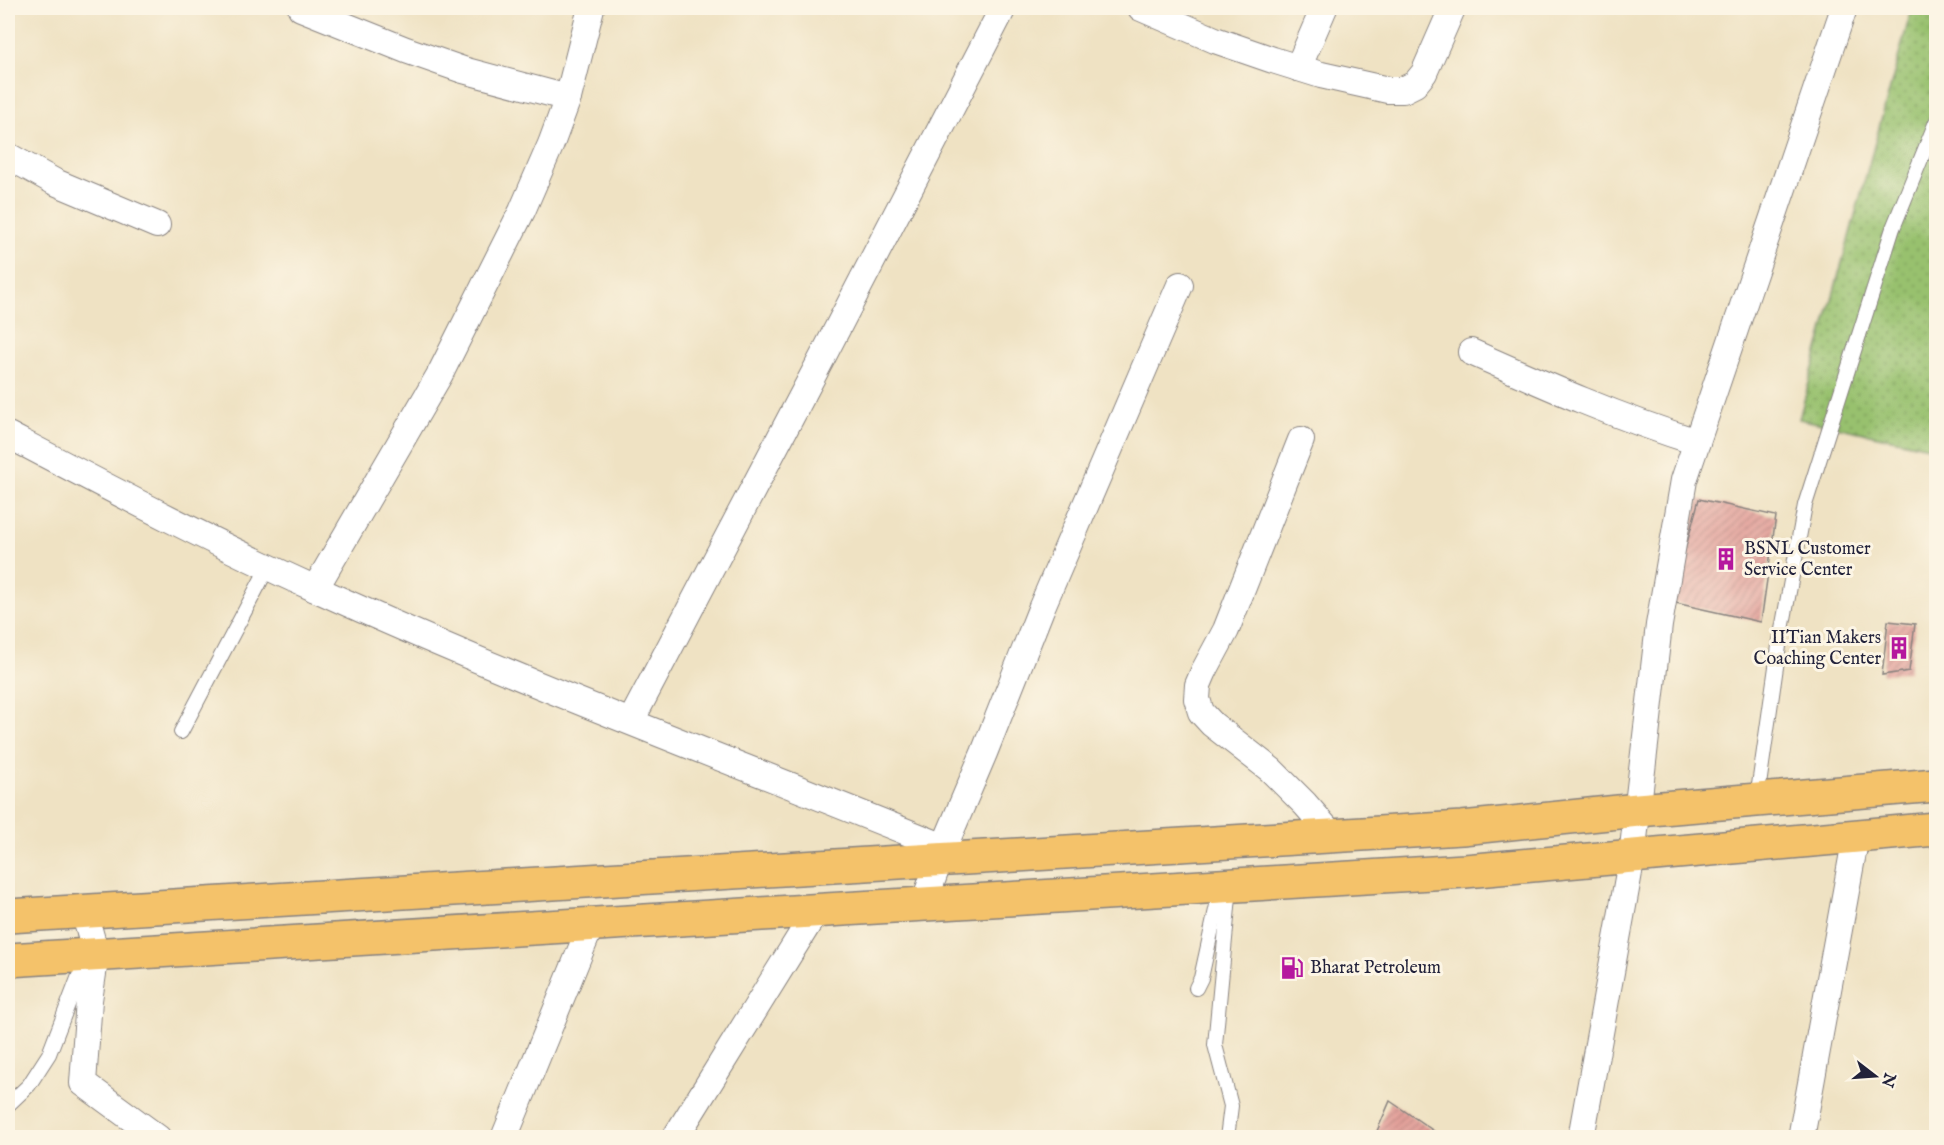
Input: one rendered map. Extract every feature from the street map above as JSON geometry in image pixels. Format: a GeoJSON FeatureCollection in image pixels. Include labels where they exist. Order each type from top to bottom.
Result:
{"type":"FeatureCollection","features":[{"type":"Feature","properties":{"kind":"highway"},"geometry":{"type":"LineString","coordinates":[[8,916],[943,853],[1462,828],[1936,784]]}},
{"type":"Feature","properties":{"kind":"highway"},"geometry":{"type":"LineString","coordinates":[[8,960],[1466,872],[1936,829]]}},
{"type":"Feature","properties":{"kind":"street"},"geometry":{"type":"LineString","coordinates":[[301,8],[405,50],[567,98]]}},
{"type":"Feature","properties":{"kind":"street"},"geometry":{"type":"LineString","coordinates":[[315,589],[440,374],[483,292],[539,173],[567,98],[591,8]]}},
{"type":"Feature","properties":{"kind":"street"},"geometry":{"type":"LineString","coordinates":[[631,721],[1003,8]]}},
{"type":"Feature","properties":{"kind":"street"},"geometry":{"type":"LineString","coordinates":[[1141,8],[1215,40],[1298,68],[1389,90],[1403,90],[1415,84],[1424,73],[1452,9]]}},
{"type":"Feature","properties":{"kind":"street"},"geometry":{"type":"LineString","coordinates":[[1298,68],[1324,8]]}},
{"type":"Feature","properties":{"kind":"street"},"geometry":{"type":"LineString","coordinates":[[1581,1137],[1632,856],[1659,625],[1684,480],[1844,8]]}},
{"type":"Feature","properties":{"kind":"street"},"geometry":{"type":"LineString","coordinates":[[8,156],[55,182],[157,225]]}},
{"type":"Feature","properties":{"kind":"street"},"geometry":{"type":"LineString","coordinates":[[924,903],[1041,609],[1180,285]]}},
{"type":"Feature","properties":{"kind":"street"},"geometry":{"type":"LineString","coordinates":[[1471,352],[1575,398],[1654,429],[1696,442]]}},
{"type":"Feature","properties":{"kind":"street"},"geometry":{"type":"LineString","coordinates":[[8,435],[172,520],[315,589],[440,644],[631,721],[943,853]]}},
{"type":"Feature","properties":{"kind":"street"},"geometry":{"type":"LineString","coordinates":[[1301,440],[1226,630],[1198,685],[1197,699],[1201,712],[1212,724],[1271,770],[1298,796],[1333,836]]}},
{"type":"Feature","properties":{"kind":"street"},"geometry":{"type":"LineString","coordinates":[[1801,1137],[1856,836]]}},
{"type":"Feature","properties":{"kind":"street"},"geometry":{"type":"LineString","coordinates":[[675,1137],[816,911]]}},
{"type":"Feature","properties":{"kind":"street"},"geometry":{"type":"LineString","coordinates":[[84,912],[91,955],[83,1083],[158,1137]]}},
{"type":"Feature","properties":{"kind":"street"},"geometry":{"type":"LineString","coordinates":[[504,1137],[591,925]]}},
{"type":"Feature","properties":{"kind":"lane"},"geometry":{"type":"LineString","coordinates":[[1757,801],[1779,646],[1805,505],[1893,228],[1936,122]]}},
{"type":"Feature","properties":{"kind":"lane"},"geometry":{"type":"LineString","coordinates":[[181,732],[268,567]]}},
{"type":"Feature","properties":{"kind":"lane"},"geometry":{"type":"LineString","coordinates":[[1196,988],[1201,978],[1226,886]]}},
{"type":"Feature","properties":{"kind":"lane"},"geometry":{"type":"LineString","coordinates":[[1226,886],[1215,1045],[1231,1106],[1227,1137]]}},
{"type":"Feature","properties":{"kind":"lane"},"geometry":{"type":"LineString","coordinates":[[8,1105],[29,1085],[49,1054],[91,955]]}},
{"type":"Feature","properties":{"kind":"green space"},"geometry":{"type":"Polygon","coordinates":[[[1912,8],[1936,8],[1936,415],[1929,447],[1799,419],[1912,8]]]}},
{"type":"Feature","properties":{"kind":"building","name":"BSNL Customer Service Center"},"geometry":{"type":"Polygon","coordinates":[[[1699,499],[1776,516],[1761,622],[1671,602],[1699,499]]]}},
{"type":"Feature","properties":{"kind":"building","name":"IITian Makers Coaching Center"},"geometry":{"type":"Polygon","coordinates":[[[1888,621],[1915,624],[1909,671],[1882,675],[1888,621]]]}},
{"type":"Feature","properties":{"kind":"building"},"geometry":{"type":"Polygon","coordinates":[[[1390,1101],[1444,1138],[1374,1138],[1390,1101]]]}},
{"type":"Feature","properties":{"kind":"place","name":"BSNL Customer Service Center"},"geometry":{"type":"Point","coordinates":[1726,559]}},
{"type":"Feature","properties":{"kind":"place","name":"IITian Makers Coaching Center"},"geometry":{"type":"Point","coordinates":[1899,648]}},
{"type":"Feature","properties":{"kind":"place","name":"Bharat Petroleum"},"geometry":{"type":"Point","coordinates":[1292,968]}}]}
